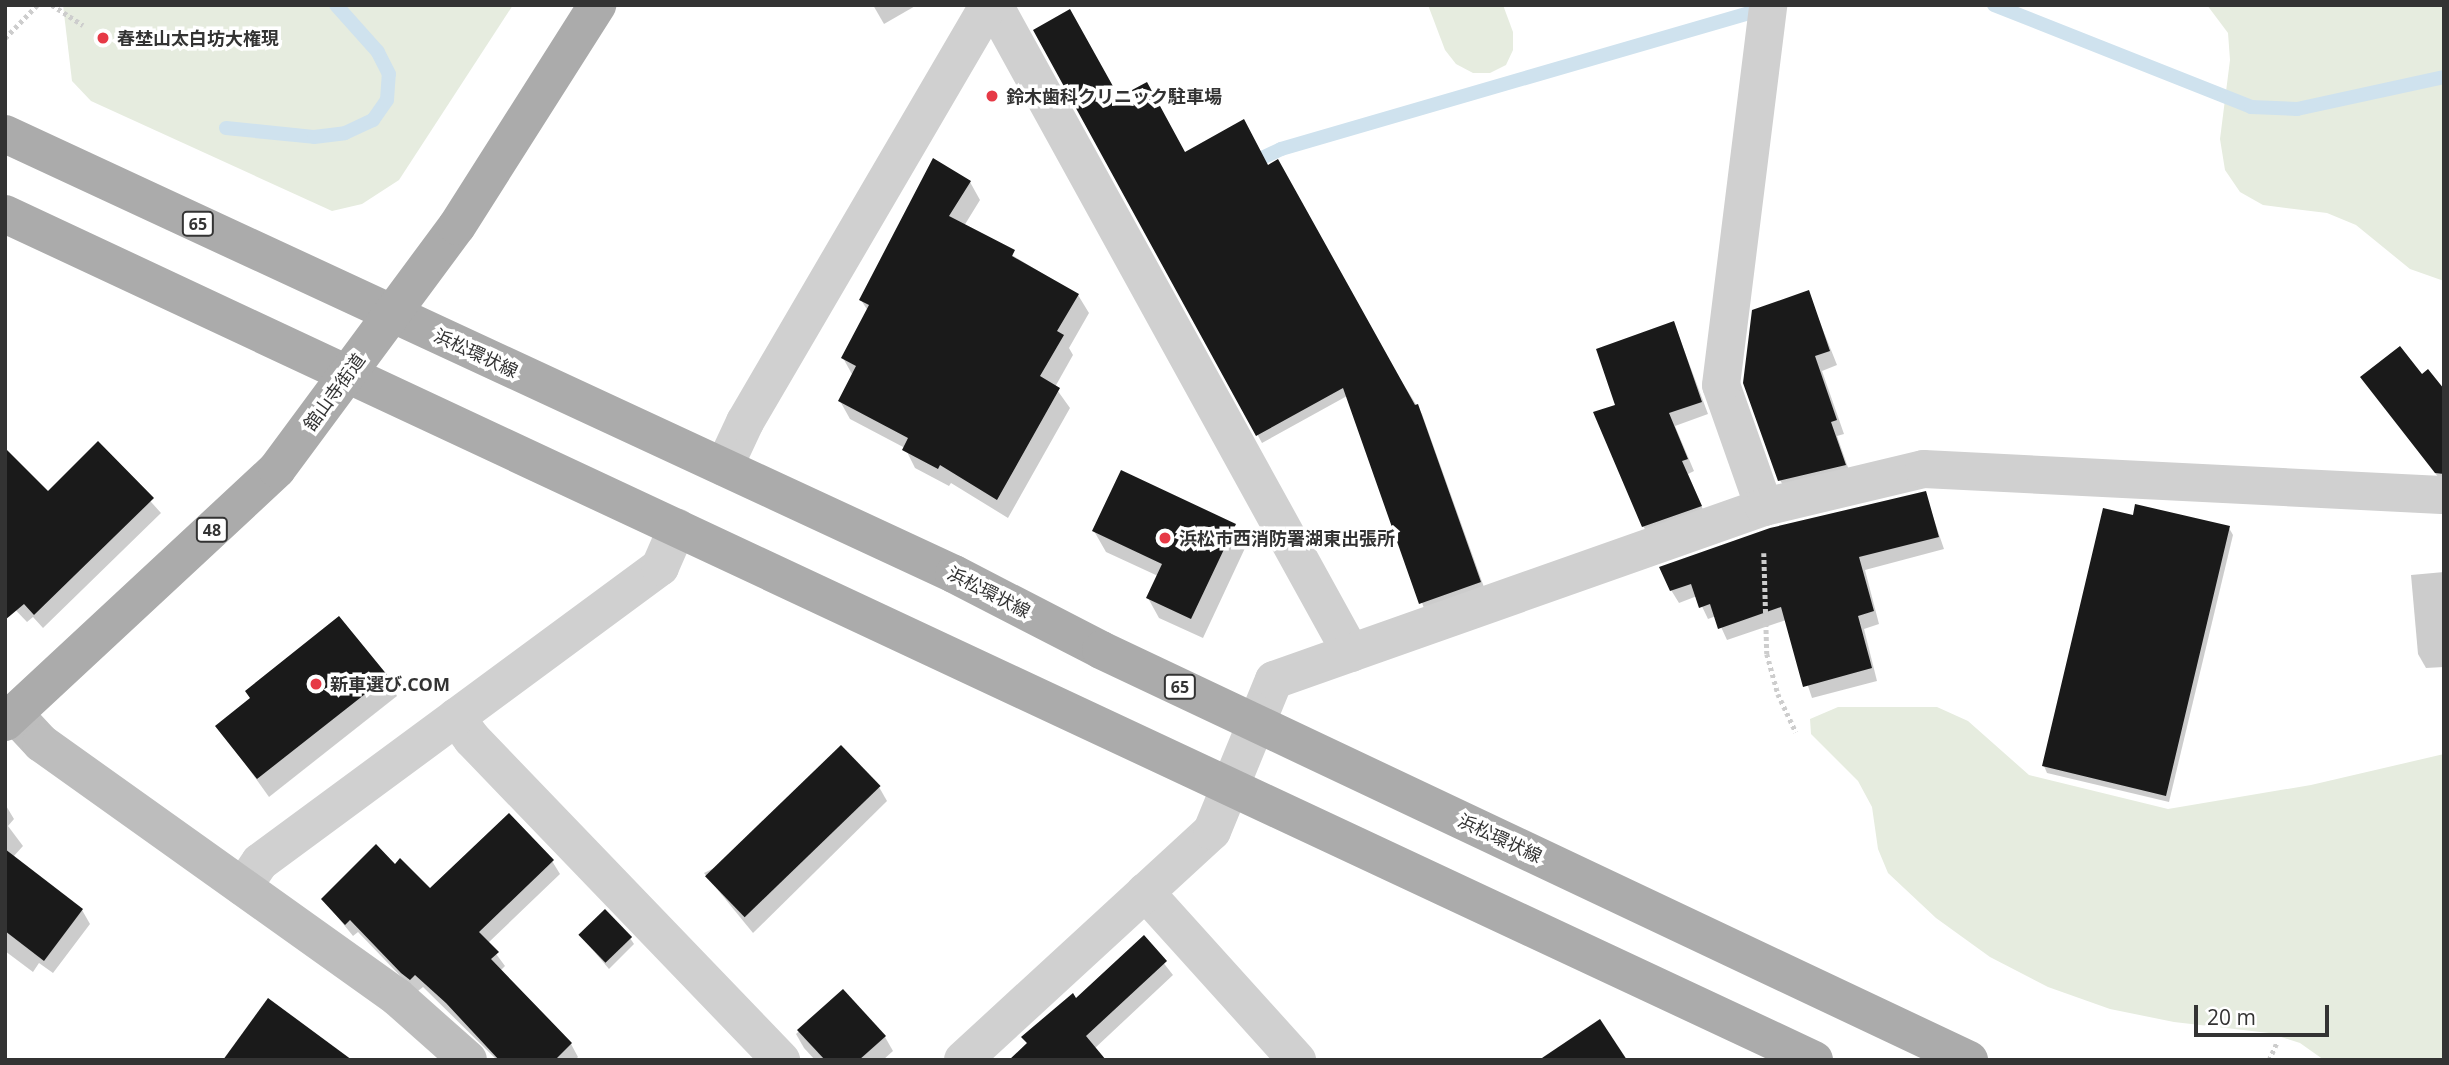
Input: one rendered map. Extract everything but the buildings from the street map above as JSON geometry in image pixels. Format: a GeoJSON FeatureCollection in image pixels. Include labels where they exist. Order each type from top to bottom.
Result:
{"type":"FeatureCollection","features":[{"type":"Feature","properties":{"kind":"main road","name":"舘山寺街道"},"geometry":{"type":"LineString","coordinates":[[10,718],[277,469],[457,226],[597,5]]}},
{"type":"Feature","properties":{"kind":"main road","name":"浜松環状線"},"geometry":{"type":"LineString","coordinates":[[5,134],[954,574],[1257,723],[1969,1060]]}},
{"type":"Feature","properties":{"kind":"main road"},"geometry":{"type":"LineString","coordinates":[[5,214],[1814,1060]]}},
{"type":"Feature","properties":{"kind":"street"},"geometry":{"type":"LineString","coordinates":[[724,467],[745,422],[991,5]]}},
{"type":"Feature","properties":{"kind":"street"},"geometry":{"type":"LineString","coordinates":[[991,5],[1351,653]]}},
{"type":"Feature","properties":{"kind":"street"},"geometry":{"type":"LineString","coordinates":[[1764,507],[1721,385],[1769,5]]}},
{"type":"Feature","properties":{"kind":"street"},"geometry":{"type":"LineString","coordinates":[[963,1060],[1212,831],[1274,680],[1764,507],[1924,469],[2441,495]]}},
{"type":"Feature","properties":{"kind":"street"},"geometry":{"type":"LineString","coordinates":[[243,887],[260,862],[660,567],[677,528]]}},
{"type":"Feature","properties":{"kind":"street"},"geometry":{"type":"LineString","coordinates":[[456,717],[481,749],[781,1060]]}},
{"type":"Feature","properties":{"kind":"street"},"geometry":{"type":"LineString","coordinates":[[10,718],[41,743],[397,997],[468,1060]]}},
{"type":"Feature","properties":{"kind":"street"},"geometry":{"type":"LineString","coordinates":[[1145,892],[1297,1060]]}},
{"type":"Feature","properties":{"kind":"path"},"geometry":{"type":"LineString","coordinates":[[5,38],[37,5]]}},
{"type":"Feature","properties":{"kind":"path"},"geometry":{"type":"LineString","coordinates":[[52,5],[83,25]]}},
{"type":"Feature","properties":{"kind":"path"},"geometry":{"type":"LineString","coordinates":[[1764,507],[1768,654],[1778,694],[1796,732]]}},
{"type":"Feature","properties":{"kind":"path"},"geometry":{"type":"LineString","coordinates":[[2269,1060],[2277,1042]]}},
{"type":"Feature","properties":{"kind":"shaded area"},"geometry":{"type":"Polygon","coordinates":[[[63,5],[513,5],[399,180],[362,204],[332,211],[91,101],[72,81],[63,5]]]}},
{"type":"Feature","properties":{"kind":"shaded area"},"geometry":{"type":"Polygon","coordinates":[[[1428,5],[1503,5],[1513,32],[1513,50],[1506,65],[1490,73],[1473,73],[1456,64],[1445,50],[1428,5]]]}},
{"type":"Feature","properties":{"kind":"shaded area"},"geometry":{"type":"Polygon","coordinates":[[[2207,5],[2444,5],[2444,281],[2410,269],[2356,225],[2327,213],[2263,205],[2240,192],[2225,170],[2220,139],[2230,60],[2228,33],[2207,5]]]}},
{"type":"Feature","properties":{"kind":"shaded area"},"geometry":{"type":"Polygon","coordinates":[[[1838,707],[1937,707],[1968,721],[2029,775],[2168,809],[2311,785],[2444,754],[2444,1060],[2324,1060],[2300,1043],[2269,1033],[2174,1022],[2110,1009],[2048,987],[1990,957],[1936,918],[1888,873],[1878,849],[1872,807],[1858,781],[1811,734],[1810,719],[1838,707]]]}},
{"type":"Feature","properties":{"kind":"waterway"},"geometry":{"type":"LineString","coordinates":[[226,128],[314,137],[345,133],[373,120],[387,100],[389,74],[378,52],[336,5]]}},
{"type":"Feature","properties":{"kind":"waterway"},"geometry":{"type":"LineString","coordinates":[[1994,5],[2251,107],[2297,109],[2444,77]]}},
{"type":"Feature","properties":{"kind":"waterway"},"geometry":{"type":"LineString","coordinates":[[1247,165],[1281,149],[1747,14]]}},
{"type":"Feature","properties":{"kind":"place","name":"春埜山太白坊大権現"},"geometry":{"type":"Point","coordinates":[103,38]}},
{"type":"Feature","properties":{"kind":"place","name":"鈴木歯科クリニック駐車場"},"geometry":{"type":"Point","coordinates":[992,96]}},
{"type":"Feature","properties":{"kind":"place","name":"浜松市西消防署湖東出張所"},"geometry":{"type":"Point","coordinates":[1165,538]}},
{"type":"Feature","properties":{"kind":"place","name":"新車選び.COM"},"geometry":{"type":"Point","coordinates":[316,684]}}]}
